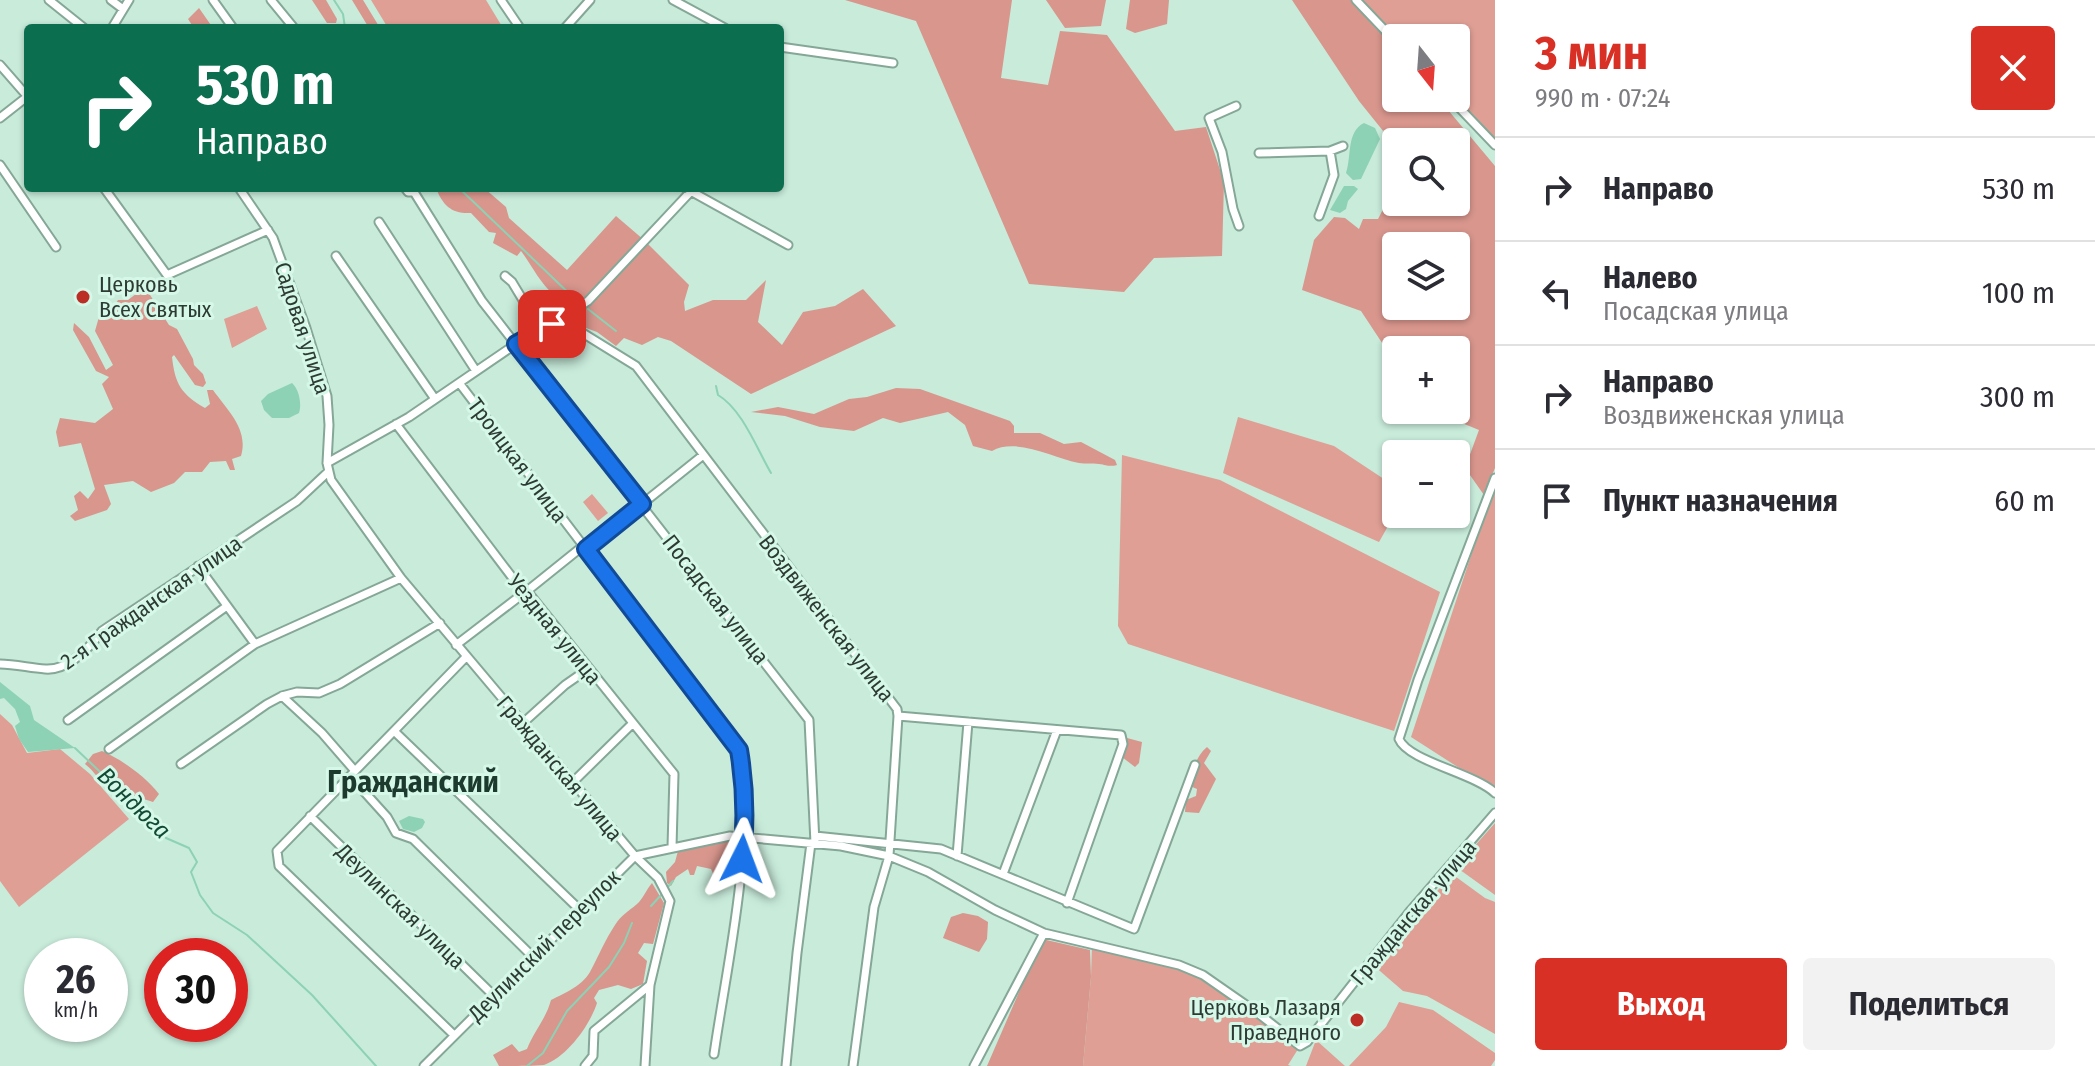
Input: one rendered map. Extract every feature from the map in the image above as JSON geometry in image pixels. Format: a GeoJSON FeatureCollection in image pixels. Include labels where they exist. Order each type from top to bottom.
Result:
{"type":"FeatureCollection","features":[{"type":"Feature","properties":{"kind":"street"},"geometry":{"type":"LineString","coordinates":[[49,0],[79,24]]}},
{"type":"Feature","properties":{"kind":"street"},"geometry":{"type":"LineString","coordinates":[[111,0],[123,9]]}},
{"type":"Feature","properties":{"kind":"street"},"geometry":{"type":"LineString","coordinates":[[114,24],[129,0]]}},
{"type":"Feature","properties":{"kind":"street"},"geometry":{"type":"LineString","coordinates":[[213,0],[230,24]]}},
{"type":"Feature","properties":{"kind":"street"},"geometry":{"type":"LineString","coordinates":[[271,0],[291,24]]}},
{"type":"Feature","properties":{"kind":"street"},"geometry":{"type":"LineString","coordinates":[[501,0],[517,24]]}},
{"type":"Feature","properties":{"kind":"street"},"geometry":{"type":"LineString","coordinates":[[569,24],[590,0]]}},
{"type":"Feature","properties":{"kind":"street"},"geometry":{"type":"LineString","coordinates":[[673,0],[718,24]]}},
{"type":"Feature","properties":{"kind":"street"},"geometry":{"type":"LineString","coordinates":[[1356,0],[1382,27]]}},
{"type":"Feature","properties":{"kind":"street"},"geometry":{"type":"LineString","coordinates":[[784,48],[893,63]]}},
{"type":"Feature","properties":{"kind":"street"},"geometry":{"type":"LineString","coordinates":[[0,65],[24,92]]}},
{"type":"Feature","properties":{"kind":"street"},"geometry":{"type":"LineString","coordinates":[[0,118],[24,99]]}},
{"type":"Feature","properties":{"kind":"street"},"geometry":{"type":"LineString","coordinates":[[1236,106],[1209,118],[1222,152],[1239,226]]}},
{"type":"Feature","properties":{"kind":"street"},"geometry":{"type":"LineString","coordinates":[[1463,112],[1495,145]]}},
{"type":"Feature","properties":{"kind":"street"},"geometry":{"type":"LineString","coordinates":[[1259,153],[1330,151],[1343,146]]}},
{"type":"Feature","properties":{"kind":"street"},"geometry":{"type":"LineString","coordinates":[[1319,216],[1334,175],[1330,151]]}},
{"type":"Feature","properties":{"kind":"street"},"geometry":{"type":"LineString","coordinates":[[0,165],[56,247]]}},
{"type":"Feature","properties":{"kind":"street"},"geometry":{"type":"LineString","coordinates":[[107,192],[167,275],[268,230]]}},
{"type":"Feature","properties":{"kind":"street","name":"Садовая улица"},"geometry":{"type":"LineString","coordinates":[[242,192],[278,249],[327,396],[329,472]]}},
{"type":"Feature","properties":{"kind":"street","name":"Посадская улица"},"geometry":{"type":"LineString","coordinates":[[414,192],[482,301],[809,720],[814,841],[797,953],[786,1066]]}},
{"type":"Feature","properties":{"kind":"street"},"geometry":{"type":"LineString","coordinates":[[329,472],[516,344],[588,301],[688,192]]}},
{"type":"Feature","properties":{"kind":"street"},"geometry":{"type":"LineString","coordinates":[[694,192],[788,245]]}},
{"type":"Feature","properties":{"kind":"street"},"geometry":{"type":"LineString","coordinates":[[379,222],[476,371]]}},
{"type":"Feature","properties":{"kind":"street"},"geometry":{"type":"LineString","coordinates":[[336,256],[435,399]]}},
{"type":"Feature","properties":{"kind":"street"},"geometry":{"type":"LineString","coordinates":[[505,276],[512,282],[541,330]]}},
{"type":"Feature","properties":{"kind":"street","name":"Воздвиженская улица"},"geometry":{"type":"LineString","coordinates":[[560,319],[636,366],[894,703],[898,716],[889,856],[874,907],[853,1066]]}},
{"type":"Feature","properties":{"kind":"street","name":"Троицкая улица"},"geometry":{"type":"LineString","coordinates":[[460,384],[739,750],[744,779],[745,836],[714,1054]]}},
{"type":"Feature","properties":{"kind":"street","name":"Уездная улица"},"geometry":{"type":"LineString","coordinates":[[396,424],[526,592],[674,774],[672,847]]}},
{"type":"Feature","properties":{"kind":"street"},"geometry":{"type":"LineString","coordinates":[[456,645],[702,456]]}},
{"type":"Feature","properties":{"kind":"street","name":"2-я Гражданская улица"},"geometry":{"type":"LineString","coordinates":[[0,664],[48,670],[57,668],[88,649],[102,631],[297,501],[329,472]]}},
{"type":"Feature","properties":{"kind":"street","name":"Гражданская улица"},"geometry":{"type":"LineString","coordinates":[[329,472],[401,578],[635,856],[714,837],[745,836],[814,841],[889,856],[928,872],[995,910],[1044,933],[1179,965],[1203,975],[1300,1046],[1307,1042],[1411,910],[1495,813]]}},
{"type":"Feature","properties":{"kind":"street"},"geometry":{"type":"LineString","coordinates":[[1495,478],[1418,680],[1399,739],[1408,751],[1472,779],[1495,793]]}},
{"type":"Feature","properties":{"kind":"street"},"geometry":{"type":"LineString","coordinates":[[198,566],[255,644]]}},
{"type":"Feature","properties":{"kind":"street"},"geometry":{"type":"LineString","coordinates":[[109,749],[255,644],[401,578]]}},
{"type":"Feature","properties":{"kind":"street"},"geometry":{"type":"LineString","coordinates":[[68,720],[227,606]]}},
{"type":"Feature","properties":{"kind":"street"},"geometry":{"type":"LineString","coordinates":[[181,764],[282,696],[297,692],[319,693],[340,684],[440,623]]}},
{"type":"Feature","properties":{"kind":"street"},"geometry":{"type":"LineString","coordinates":[[454,1035],[279,866],[276,858],[277,851],[310,816],[466,657]]}},
{"type":"Feature","properties":{"kind":"street"},"geometry":{"type":"LineString","coordinates":[[523,723],[588,669]]}},
{"type":"Feature","properties":{"kind":"street"},"geometry":{"type":"LineString","coordinates":[[282,696],[322,733],[396,833],[413,839],[532,956]]}},
{"type":"Feature","properties":{"kind":"street"},"geometry":{"type":"LineString","coordinates":[[898,716],[1121,735],[1123,744],[1067,903]]}},
{"type":"Feature","properties":{"kind":"street"},"geometry":{"type":"LineString","coordinates":[[957,856],[968,722]]}},
{"type":"Feature","properties":{"kind":"street"},"geometry":{"type":"LineString","coordinates":[[572,783],[632,724]]}},
{"type":"Feature","properties":{"kind":"street"},"geometry":{"type":"LineString","coordinates":[[1003,874],[1057,730]]}},
{"type":"Feature","properties":{"kind":"street"},"geometry":{"type":"LineString","coordinates":[[394,731],[579,909]]}},
{"type":"Feature","properties":{"kind":"street"},"geometry":{"type":"LineString","coordinates":[[814,841],[890,843],[941,849],[1134,929],[1195,765]]}},
{"type":"Feature","properties":{"kind":"street","name":"Деулинская улица"},"geometry":{"type":"LineString","coordinates":[[310,816],[493,995]]}},
{"type":"Feature","properties":{"kind":"street"},"geometry":{"type":"LineString","coordinates":[[635,856],[658,878],[670,901],[650,985],[645,1066]]}},
{"type":"Feature","properties":{"kind":"street","name":"Деулинский переулок"},"geometry":{"type":"LineString","coordinates":[[424,1066],[635,856]]}},
{"type":"Feature","properties":{"kind":"street"},"geometry":{"type":"LineString","coordinates":[[974,1066],[1044,933]]}},
{"type":"Feature","properties":{"kind":"street"},"geometry":{"type":"LineString","coordinates":[[585,1066],[593,1056],[594,1031],[650,985]]}},
{"type":"Feature","properties":{"kind":"shaded area"},"geometry":{"type":"Polygon","coordinates":[[[312,0],[326,0],[337,19],[336,23],[327,23],[312,0]]]}},
{"type":"Feature","properties":{"kind":"shaded area"},"geometry":{"type":"Polygon","coordinates":[[[352,0],[363,0],[378,24],[367,24],[352,0]]]}},
{"type":"Feature","properties":{"kind":"shaded area"},"geometry":{"type":"Polygon","coordinates":[[[371,0],[486,0],[501,24],[386,24],[371,0]]]}},
{"type":"Feature","properties":{"kind":"shaded area"},"geometry":{"type":"Polygon","coordinates":[[[845,0],[1012,0],[1001,78],[1048,85],[1060,31],[1107,35],[1175,131],[1206,127],[1224,182],[1222,256],[1154,258],[1124,292],[1029,284],[916,21],[845,0]]]}},
{"type":"Feature","properties":{"kind":"shaded area"},"geometry":{"type":"Polygon","coordinates":[[[1046,0],[1106,0],[1101,26],[1065,28],[1046,0]]]}},
{"type":"Feature","properties":{"kind":"shaded area"},"geometry":{"type":"Polygon","coordinates":[[[1130,0],[1169,0],[1167,24],[1135,33],[1126,29],[1130,0]]]}},
{"type":"Feature","properties":{"kind":"shaded area"},"geometry":{"type":"Polygon","coordinates":[[[1292,0],[1351,0],[1382,34],[1382,112],[1450,112],[1463,128],[1382,130],[1359,101],[1292,0]]]}},
{"type":"Feature","properties":{"kind":"shaded area"},"geometry":{"type":"Polygon","coordinates":[[[1356,0],[1495,0],[1495,145],[1463,112],[1470,112],[1470,24],[1382,25],[1356,0]]]}},
{"type":"Feature","properties":{"kind":"shaded area"},"geometry":{"type":"Polygon","coordinates":[[[199,8],[210,24],[191,24],[188,19],[199,8]]]}},
{"type":"Feature","properties":{"kind":"shaded area"},"geometry":{"type":"Polygon","coordinates":[[[1364,123],[1375,128],[1380,139],[1361,179],[1353,180],[1346,173],[1350,145],[1354,132],[1364,123]]]}},
{"type":"Feature","properties":{"kind":"shaded area"},"geometry":{"type":"Polygon","coordinates":[[[1470,136],[1495,166],[1495,468],[1484,495],[1470,475],[1470,454],[1479,430],[1464,424],[1470,424],[1470,336],[1382,336],[1382,343],[1361,311],[1302,290],[1314,240],[1334,217],[1345,218],[1359,229],[1363,219],[1378,219],[1382,211],[1382,216],[1470,216],[1470,136]]]}},
{"type":"Feature","properties":{"kind":"shaded area"},"geometry":{"type":"Polygon","coordinates":[[[1344,186],[1358,189],[1348,201],[1346,209],[1340,213],[1330,210],[1344,186]]]}},
{"type":"Feature","properties":{"kind":"shaded area"},"geometry":{"type":"Polygon","coordinates":[[[438,192],[489,192],[506,207],[509,218],[567,270],[616,216],[689,285],[685,311],[713,300],[746,300],[766,280],[758,322],[782,345],[803,312],[835,306],[863,289],[896,326],[751,394],[671,341],[658,337],[642,345],[624,338],[616,346],[597,332],[578,325],[564,291],[555,296],[521,251],[517,256],[493,243],[496,233],[489,232],[471,213],[449,208],[438,192]]]}},
{"type":"Feature","properties":{"kind":"shaded area"},"geometry":{"type":"Polygon","coordinates":[[[145,287],[169,325],[177,329],[206,383],[203,387],[195,385],[174,355],[177,381],[190,398],[205,408],[210,404],[207,390],[213,390],[239,429],[243,446],[241,456],[232,459],[235,470],[230,470],[226,461],[210,462],[202,472],[185,472],[174,483],[151,492],[133,481],[104,485],[111,504],[107,510],[75,521],[70,516],[78,510],[74,496],[80,491],[88,499],[95,489],[81,443],[59,447],[56,432],[60,418],[95,423],[113,409],[102,384],[109,377],[96,371],[73,330],[74,323],[89,337],[106,370],[113,365],[95,331],[99,317],[109,315],[118,300],[128,300],[145,287]]]}},
{"type":"Feature","properties":{"kind":"shaded area"},"geometry":{"type":"Polygon","coordinates":[[[257,306],[267,329],[232,348],[224,319],[257,306]]]}},
{"type":"Feature","properties":{"kind":"shaded area"},"geometry":{"type":"Polygon","coordinates":[[[292,383],[299,397],[299,413],[289,418],[272,418],[261,401],[268,394],[292,383]]]}},
{"type":"Feature","properties":{"kind":"shaded area"},"geometry":{"type":"Polygon","coordinates":[[[896,388],[920,389],[1010,421],[1014,433],[1040,433],[1064,444],[1081,442],[1115,460],[1117,465],[1079,463],[1023,447],[1002,447],[992,451],[973,446],[965,425],[948,412],[900,423],[883,418],[854,431],[751,412],[778,407],[814,414],[849,399],[896,388]]]}},
{"type":"Feature","properties":{"kind":"shaded area"},"geometry":{"type":"Polygon","coordinates":[[[1238,417],[1334,446],[1382,478],[1382,528],[1387,528],[1379,542],[1223,473],[1238,417]]]}},
{"type":"Feature","properties":{"kind":"shaded area"},"geometry":{"type":"Polygon","coordinates":[[[1122,455],[1220,480],[1440,592],[1394,731],[1128,644],[1118,626],[1122,455]]]}},
{"type":"Feature","properties":{"kind":"shaded area"},"geometry":{"type":"Polygon","coordinates":[[[1495,483],[1495,791],[1411,737],[1495,483]]]}},
{"type":"Feature","properties":{"kind":"shaded area"},"geometry":{"type":"Polygon","coordinates":[[[592,494],[608,513],[598,521],[583,502],[592,494]]]}},
{"type":"Feature","properties":{"kind":"shaded area"},"geometry":{"type":"Polygon","coordinates":[[[0,682],[30,706],[34,720],[75,748],[28,752],[15,726],[20,722],[15,709],[4,698],[0,699],[0,682]]]}},
{"type":"Feature","properties":{"kind":"shaded area"},"geometry":{"type":"Polygon","coordinates":[[[0,714],[12,725],[27,753],[60,749],[90,774],[129,819],[19,907],[0,881],[0,714]]]}},
{"type":"Feature","properties":{"kind":"shaded area"},"geometry":{"type":"Polygon","coordinates":[[[1127,738],[1142,742],[1139,763],[1135,767],[1122,757],[1127,738]]]}},
{"type":"Feature","properties":{"kind":"shaded area"},"geometry":{"type":"Polygon","coordinates":[[[1207,747],[1211,751],[1204,763],[1216,779],[1199,813],[1185,812],[1186,800],[1196,796],[1197,789],[1190,786],[1195,765],[1207,747]]]}},
{"type":"Feature","properties":{"kind":"shaded area"},"geometry":{"type":"Polygon","coordinates":[[[102,751],[147,781],[159,794],[153,802],[120,795],[106,786],[85,764],[93,754],[102,751]]]}},
{"type":"Feature","properties":{"kind":"shaded area"},"geometry":{"type":"Polygon","coordinates":[[[409,816],[423,819],[422,828],[414,832],[403,829],[399,821],[409,816]]]}},
{"type":"Feature","properties":{"kind":"shaded area"},"geometry":{"type":"Polygon","coordinates":[[[1495,823],[1495,895],[1456,867],[1495,823]]]}},
{"type":"Feature","properties":{"kind":"shaded area"},"geometry":{"type":"Polygon","coordinates":[[[719,840],[742,843],[734,875],[715,878],[711,869],[697,866],[694,875],[690,875],[688,869],[676,877],[671,886],[667,883],[666,872],[675,862],[678,851],[719,840]]]}},
{"type":"Feature","properties":{"kind":"shaded area"},"geometry":{"type":"Polygon","coordinates":[[[1452,874],[1495,902],[1495,1034],[1427,996],[1403,991],[1373,965],[1452,874]]]}},
{"type":"Feature","properties":{"kind":"shaded area"},"geometry":{"type":"Polygon","coordinates":[[[652,883],[664,903],[653,944],[644,943],[638,953],[647,961],[643,984],[631,989],[618,985],[599,990],[594,998],[597,1003],[594,1012],[583,1030],[569,1048],[553,1061],[544,1065],[499,1066],[493,1055],[512,1044],[519,1052],[527,1049],[551,1000],[584,980],[618,921],[639,902],[652,883]]]}},
{"type":"Feature","properties":{"kind":"shaded area"},"geometry":{"type":"Polygon","coordinates":[[[963,913],[988,922],[987,939],[979,952],[943,938],[951,917],[963,913]]]}},
{"type":"Feature","properties":{"kind":"shaded area"},"geometry":{"type":"Polygon","coordinates":[[[1042,939],[1090,950],[1091,977],[1083,1066],[987,1066],[1042,939]]]}},
{"type":"Feature","properties":{"kind":"shaded area"},"geometry":{"type":"Polygon","coordinates":[[[1092,944],[1179,965],[1233,995],[1300,1046],[1288,1065],[1291,1066],[1083,1066],[1092,944]]]}},
{"type":"Feature","properties":{"kind":"shaded area"},"geometry":{"type":"Polygon","coordinates":[[[1399,1002],[1433,1010],[1495,1053],[1495,1060],[1491,1066],[1349,1066],[1386,1027],[1399,1002]]]}},
{"type":"Feature","properties":{"kind":"shaded area"},"geometry":{"type":"Polygon","coordinates":[[[1316,1040],[1345,1066],[1306,1066],[1316,1040]]]}},
{"type":"Feature","properties":{"kind":"waterway"},"geometry":{"type":"LineString","coordinates":[[334,0],[343,14],[344,24]]}},
{"type":"Feature","properties":{"kind":"waterway"},"geometry":{"type":"LineString","coordinates":[[463,192],[577,301]]}},
{"type":"Feature","properties":{"kind":"waterway"},"geometry":{"type":"LineString","coordinates":[[588,309],[616,331]]}},
{"type":"Feature","properties":{"kind":"waterway"},"geometry":{"type":"LineString","coordinates":[[716,386],[718,395],[742,420],[771,473]]}},
{"type":"Feature","properties":{"kind":"waterway","name":"Вондюга"},"geometry":{"type":"LineString","coordinates":[[75,748],[154,820],[166,838],[189,848],[197,862],[191,872],[200,895],[213,913],[247,935],[312,995],[376,1066]]}},
{"type":"Feature","properties":{"kind":"waterway"},"geometry":{"type":"LineString","coordinates":[[666,889],[673,881]]}},
{"type":"Feature","properties":{"kind":"waterway"},"geometry":{"type":"LineString","coordinates":[[651,906],[662,894]]}},
{"type":"Feature","properties":{"kind":"waterway"},"geometry":{"type":"LineString","coordinates":[[527,1066],[543,1053],[567,1011],[609,967],[632,923]]}},
{"type":"Feature","properties":{"kind":"place","name":"Церковь Всех Святых"},"geometry":{"type":"Point","coordinates":[83,297]}},
{"type":"Feature","properties":{"kind":"place","name":"Церковь Лазаря Праведного"},"geometry":{"type":"Point","coordinates":[1357,1020]}},
{"type":"Feature","properties":{"kind":"district","name":"Гражданский"},"geometry":{"type":"Point","coordinates":[413,782]}},
{"type":"Feature","properties":{"kind":"route"},"geometry":{"type":"LineString","coordinates":[[552,324],[516,344],[642,504],[586,549],[739,750],[744,779],[745,836],[742,859]]}}]}
